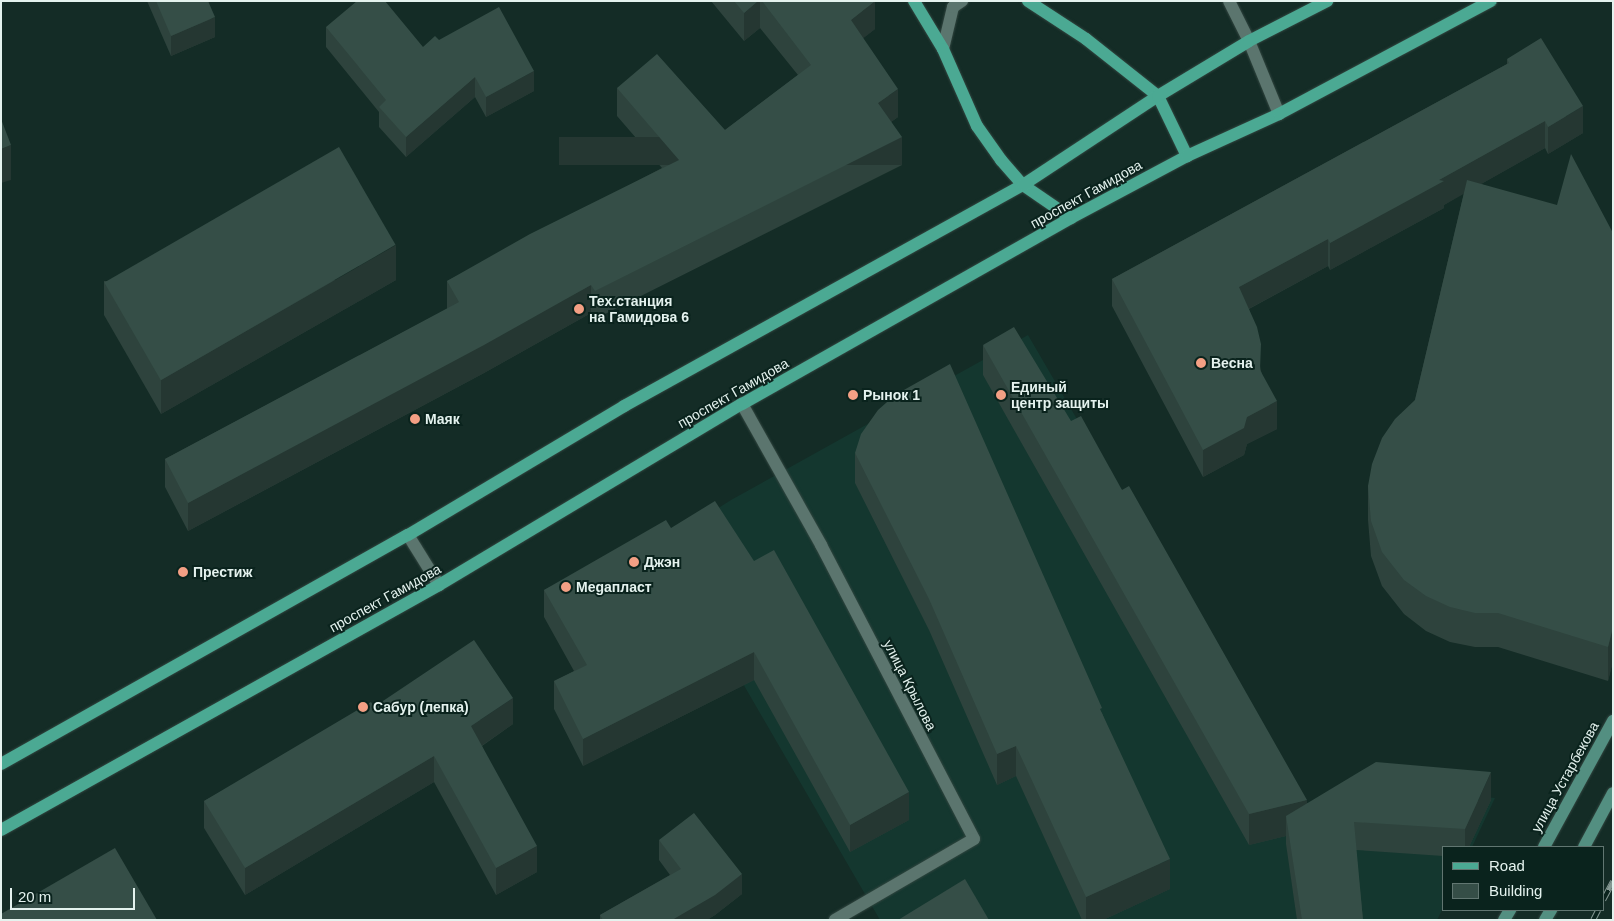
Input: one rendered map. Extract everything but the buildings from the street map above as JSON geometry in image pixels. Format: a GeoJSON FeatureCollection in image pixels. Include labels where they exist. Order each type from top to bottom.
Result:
{"type":"FeatureCollection","features":[{"type":"Feature","properties":{"kind":"main road"},"geometry":{"type":"LineString","coordinates":[[914,1],[943,49],[976,126],[1001,160],[1023,185],[1071,218]]}},
{"type":"Feature","properties":{"kind":"main road"},"geometry":{"type":"LineString","coordinates":[[1028,1],[1086,39],[1158,96],[1187,156]]}},
{"type":"Feature","properties":{"kind":"main road"},"geometry":{"type":"LineString","coordinates":[[1,764],[408,535],[624,406],[1023,185],[1158,96],[1249,41],[1327,1]]}},
{"type":"Feature","properties":{"kind":"main road","name":"проспект Гамидова"},"geometry":{"type":"LineString","coordinates":[[1,830],[439,585],[742,404],[1071,218],[1187,156],[1279,114],[1491,1]]}},
{"type":"Feature","properties":{"kind":"main road","name":"улица Устарбекова"},"geometry":{"type":"LineString","coordinates":[[1545,846],[1613,720]]}},
{"type":"Feature","properties":{"kind":"main road"},"geometry":{"type":"LineString","coordinates":[[1585,846],[1613,793]]}},
{"type":"Feature","properties":{"kind":"street"},"geometry":{"type":"LineString","coordinates":[[943,49],[953,7],[962,1]]}},
{"type":"Feature","properties":{"kind":"street"},"geometry":{"type":"LineString","coordinates":[[1231,5],[1249,41],[1279,114]]}},
{"type":"Feature","properties":{"kind":"street","name":"улица Крылова"},"geometry":{"type":"LineString","coordinates":[[742,404],[821,545],[974,839],[835,920]]}},
{"type":"Feature","properties":{"kind":"street"},"geometry":{"type":"LineString","coordinates":[[408,535],[439,585]]}},
{"type":"Feature","properties":{"kind":"shaded area"},"geometry":{"type":"Polygon","coordinates":[[[1028,335],[1312,823],[1379,786],[1495,798],[1472,846],[1442,846],[1442,910],[1437,920],[880,920],[662,544],[731,500],[1028,335]]]}},
{"type":"Feature","properties":{"kind":"railway"},"geometry":{"type":"LineString","coordinates":[[1604,898],[1613,881]]}},
{"type":"Feature","properties":{"kind":"railway"},"geometry":{"type":"LineString","coordinates":[[1593,920],[1598,911]]}},
{"type":"Feature","properties":{"kind":"place","name":"Тех.станция на Гамидова 6"},"geometry":{"type":"Point","coordinates":[579,309]}},
{"type":"Feature","properties":{"kind":"place","name":"Весна"},"geometry":{"type":"Point","coordinates":[1201,363]}},
{"type":"Feature","properties":{"kind":"place","name":"Рынок 1"},"geometry":{"type":"Point","coordinates":[853,395]}},
{"type":"Feature","properties":{"kind":"place","name":"Единый центр защиты"},"geometry":{"type":"Point","coordinates":[1001,395]}},
{"type":"Feature","properties":{"kind":"place","name":"Маяк"},"geometry":{"type":"Point","coordinates":[415,419]}},
{"type":"Feature","properties":{"kind":"place","name":"Джэн"},"geometry":{"type":"Point","coordinates":[634,562]}},
{"type":"Feature","properties":{"kind":"place","name":"Престиж"},"geometry":{"type":"Point","coordinates":[183,572]}},
{"type":"Feature","properties":{"kind":"place","name":"Megaпласт"},"geometry":{"type":"Point","coordinates":[566,587]}},
{"type":"Feature","properties":{"kind":"place","name":"Сабур (лепка)"},"geometry":{"type":"Point","coordinates":[363,707]}}]}
